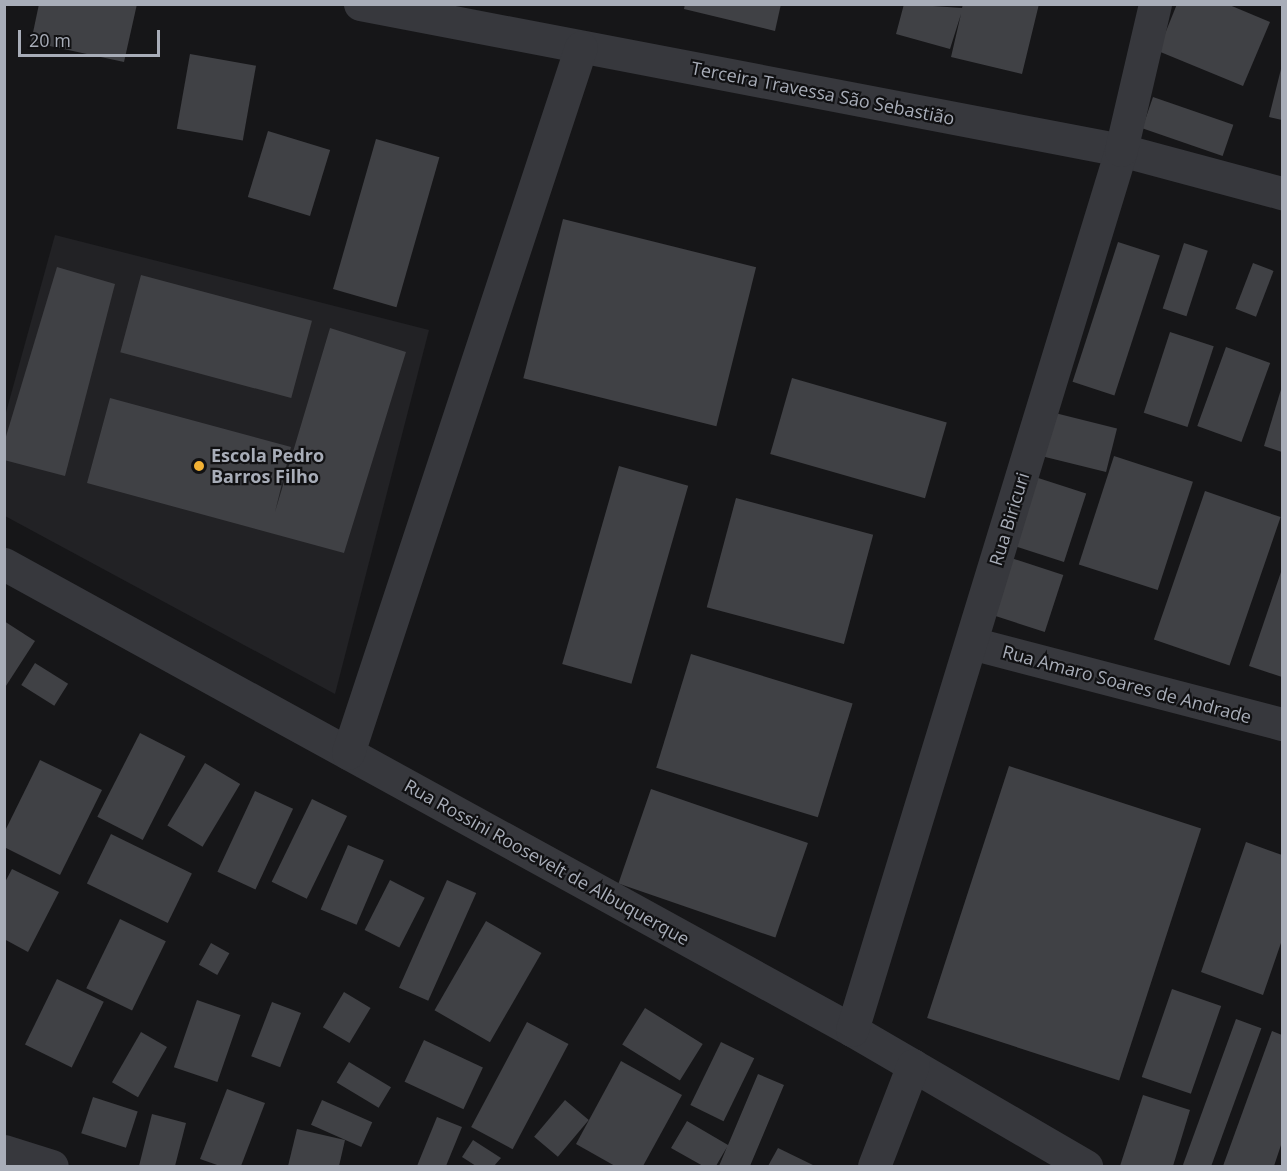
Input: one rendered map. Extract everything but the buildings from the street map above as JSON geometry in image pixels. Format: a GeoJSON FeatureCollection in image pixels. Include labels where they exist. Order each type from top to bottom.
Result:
{"type":"FeatureCollection","features":[{"type":"Feature","properties":{"kind":"street","name":"Terceira Travessa São Sebastião"},"geometry":{"type":"LineString","coordinates":[[360,4],[1121,150],[1282,194]]}},
{"type":"Feature","properties":{"kind":"street","name":"Rua Biricuri"},"geometry":{"type":"LineString","coordinates":[[852,1029],[1121,150],[1155,4]]}},
{"type":"Feature","properties":{"kind":"street"},"geometry":{"type":"LineString","coordinates":[[348,753],[581,47]]}},
{"type":"Feature","properties":{"kind":"street","name":"Rua Rossini Roosevelt de Albuquerque"},"geometry":{"type":"LineString","coordinates":[[4,564],[852,1029],[1086,1167]]}},
{"type":"Feature","properties":{"kind":"street","name":"Rua Amaro Soares de Andrade"},"geometry":{"type":"LineString","coordinates":[[971,643],[1282,724]]}},
{"type":"Feature","properties":{"kind":"street"},"geometry":{"type":"LineString","coordinates":[[874,1167],[913,1065]]}},
{"type":"Feature","properties":{"kind":"street"},"geometry":{"type":"LineString","coordinates":[[4,1151],[52,1167]]}},
{"type":"Feature","properties":{"kind":"shaded area","name":"Escola Pedro Barros Filho"},"geometry":{"type":"Polygon","coordinates":[[[55,235],[429,330],[335,694],[5,516],[5,416],[55,235]]]}},
{"type":"Feature","properties":{"kind":"place","name":"Escola Pedro Barros Filho"},"geometry":{"type":"Point","coordinates":[199,466]}}]}
